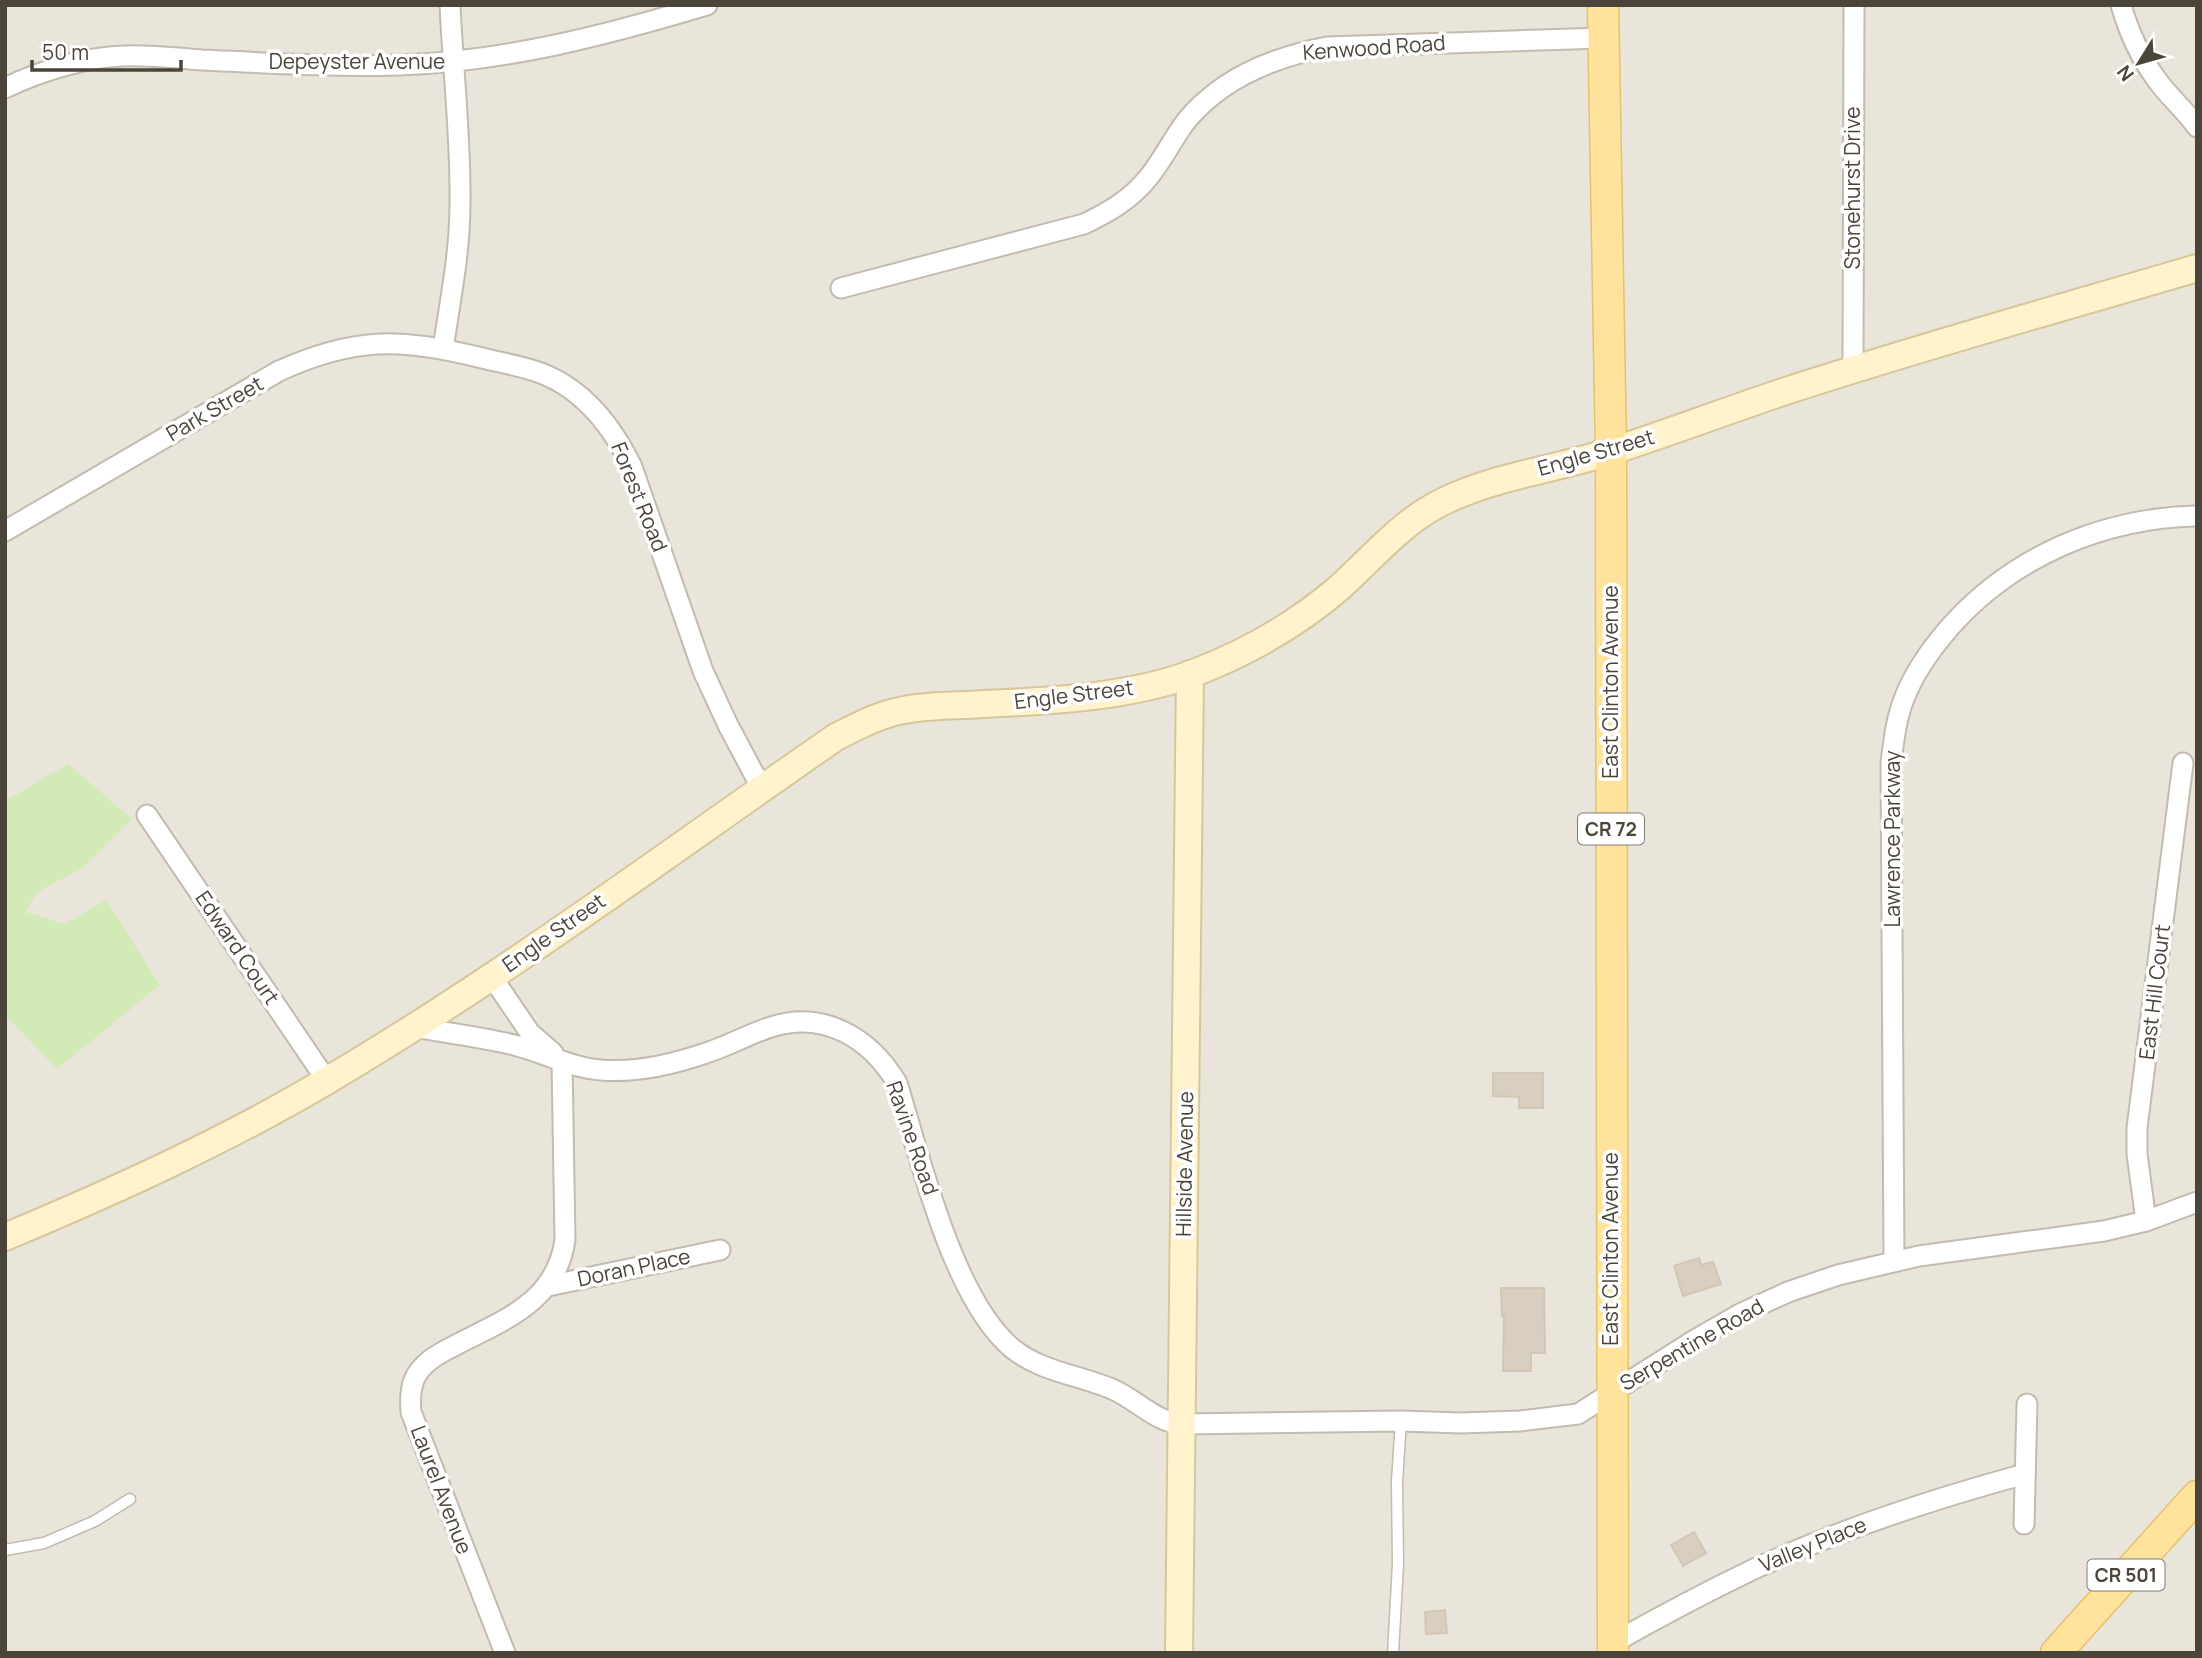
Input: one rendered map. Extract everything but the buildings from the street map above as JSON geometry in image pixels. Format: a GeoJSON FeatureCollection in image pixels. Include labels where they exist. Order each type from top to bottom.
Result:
{"type":"FeatureCollection","features":[{"type":"Feature","properties":{"kind":"main road","name":"East Clinton Avenue"},"geometry":{"type":"LineString","coordinates":[[1603,5],[1611,452],[1613,1648]]}},
{"type":"Feature","properties":{"kind":"main road","name":"CR 501"},"geometry":{"type":"LineString","coordinates":[[2056,1653],[2197,1496]]}},
{"type":"Feature","properties":{"kind":"street"},"geometry":{"type":"LineString","coordinates":[[443,349],[457,254],[460,207],[460,160],[450,5]]}},
{"type":"Feature","properties":{"kind":"street","name":"Depeyster Avenue"},"geometry":{"type":"LineString","coordinates":[[5,88],[62,67],[122,55],[335,66],[453,61],[521,52],[587,38],[707,5]]}},
{"type":"Feature","properties":{"kind":"street","name":"Stonehurst Drive"},"geometry":{"type":"LineString","coordinates":[[1853,370],[1854,5]]}},
{"type":"Feature","properties":{"kind":"street"},"geometry":{"type":"LineString","coordinates":[[2121,5],[2127,27],[2142,57],[2158,82],[2197,127]]}},
{"type":"Feature","properties":{"kind":"street","name":"Kenwood Road"},"geometry":{"type":"LineString","coordinates":[[841,288],[1084,224],[1110,212],[1131,196],[1149,176],[1188,119],[1209,98],[1233,80],[1262,64],[1294,53],[1327,47],[1603,37]]}},
{"type":"Feature","properties":{"kind":"street","name":"Engle Street"},"geometry":{"type":"LineString","coordinates":[[5,1237],[111,1192],[262,1117],[327,1081],[492,977],[836,737],[868,721],[903,710],[1105,694],[1144,687],[1190,674],[1261,642],[1301,617],[1339,588],[1404,526],[1429,508],[1456,495],[1611,452],[1853,370],[2197,268]]}},
{"type":"Feature","properties":{"kind":"street","name":"Park Street"},"geometry":{"type":"LineString","coordinates":[[5,531],[279,372],[309,358],[339,349],[371,344],[407,343],[443,349]]}},
{"type":"Feature","properties":{"kind":"street","name":"Forest Road"},"geometry":{"type":"LineString","coordinates":[[443,349],[537,372],[564,385],[602,417],[619,441],[632,467],[703,671],[727,725],[762,789]]}},
{"type":"Feature","properties":{"kind":"street","name":"Lawrence Parkway"},"geometry":{"type":"LineString","coordinates":[[1895,1261],[1891,762],[1895,729],[1903,700],[1932,648],[1955,621],[1994,585],[2023,565],[2059,546],[2097,531],[2131,522],[2197,516]]}},
{"type":"Feature","properties":{"kind":"street","name":"Hillside Avenue"},"geometry":{"type":"LineString","coordinates":[[1179,1653],[1190,674]]}},
{"type":"Feature","properties":{"kind":"street","name":"East Hill Court"},"geometry":{"type":"LineString","coordinates":[[2146,1221],[2137,1154],[2137,1128],[2183,762]]}},
{"type":"Feature","properties":{"kind":"street","name":"Edward Court"},"geometry":{"type":"LineString","coordinates":[[147,815],[327,1081]]}},
{"type":"Feature","properties":{"kind":"street","name":"Ravine Road"},"geometry":{"type":"LineString","coordinates":[[492,977],[530,1033],[562,1061]]}},
{"type":"Feature","properties":{"kind":"street","name":"Ravine Road"},"geometry":{"type":"LineString","coordinates":[[414,1027],[514,1045],[600,1070],[665,1064],[704,1054],[771,1027],[793,1023],[814,1023],[854,1037],[872,1050],[887,1066],[897,1083],[941,1226],[958,1268],[994,1330],[1014,1349],[1037,1364],[1112,1389],[1163,1419],[1182,1424]]}},
{"type":"Feature","properties":{"kind":"street","name":"Laurel Avenue"},"geometry":{"type":"LineString","coordinates":[[505,1653],[411,1412],[410,1395],[415,1379],[425,1364],[524,1309],[548,1286],[557,1268],[565,1240],[562,1061]]}},
{"type":"Feature","properties":{"kind":"street","name":"Serpentine Road"},"geometry":{"type":"LineString","coordinates":[[1182,1424],[1401,1421],[1461,1423],[1520,1421],[1578,1414],[1693,1341],[1740,1314],[1788,1292],[1838,1275],[1895,1261],[2069,1238],[2146,1221],[2197,1202]]}},
{"type":"Feature","properties":{"kind":"street","name":"Doran Place"},"geometry":{"type":"LineString","coordinates":[[548,1286],[720,1250]]}},
{"type":"Feature","properties":{"kind":"street"},"geometry":{"type":"LineString","coordinates":[[2024,1524],[2027,1404]]}},
{"type":"Feature","properties":{"kind":"street","name":"Valley Place"},"geometry":{"type":"LineString","coordinates":[[1613,1648],[1683,1604],[1831,1537],[1907,1509],[2025,1474]]}},
{"type":"Feature","properties":{"kind":"lane"},"geometry":{"type":"LineString","coordinates":[[1393,1653],[1401,1421]]}},
{"type":"Feature","properties":{"kind":"lane"},"geometry":{"type":"LineString","coordinates":[[5,1550],[44,1543],[95,1521],[130,1499]]}},
{"type":"Feature","properties":{"kind":"shaded area"},"geometry":{"type":"Polygon","coordinates":[[[5,5],[2197,5],[2197,1653],[5,1653],[5,5]]]}},
{"type":"Feature","properties":{"kind":"green space"},"geometry":{"type":"Polygon","coordinates":[[[68,764],[132,819],[83,868],[37,892],[26,912],[65,924],[106,900],[160,985],[57,1069],[5,1015],[5,801],[68,764]]]}}]}
